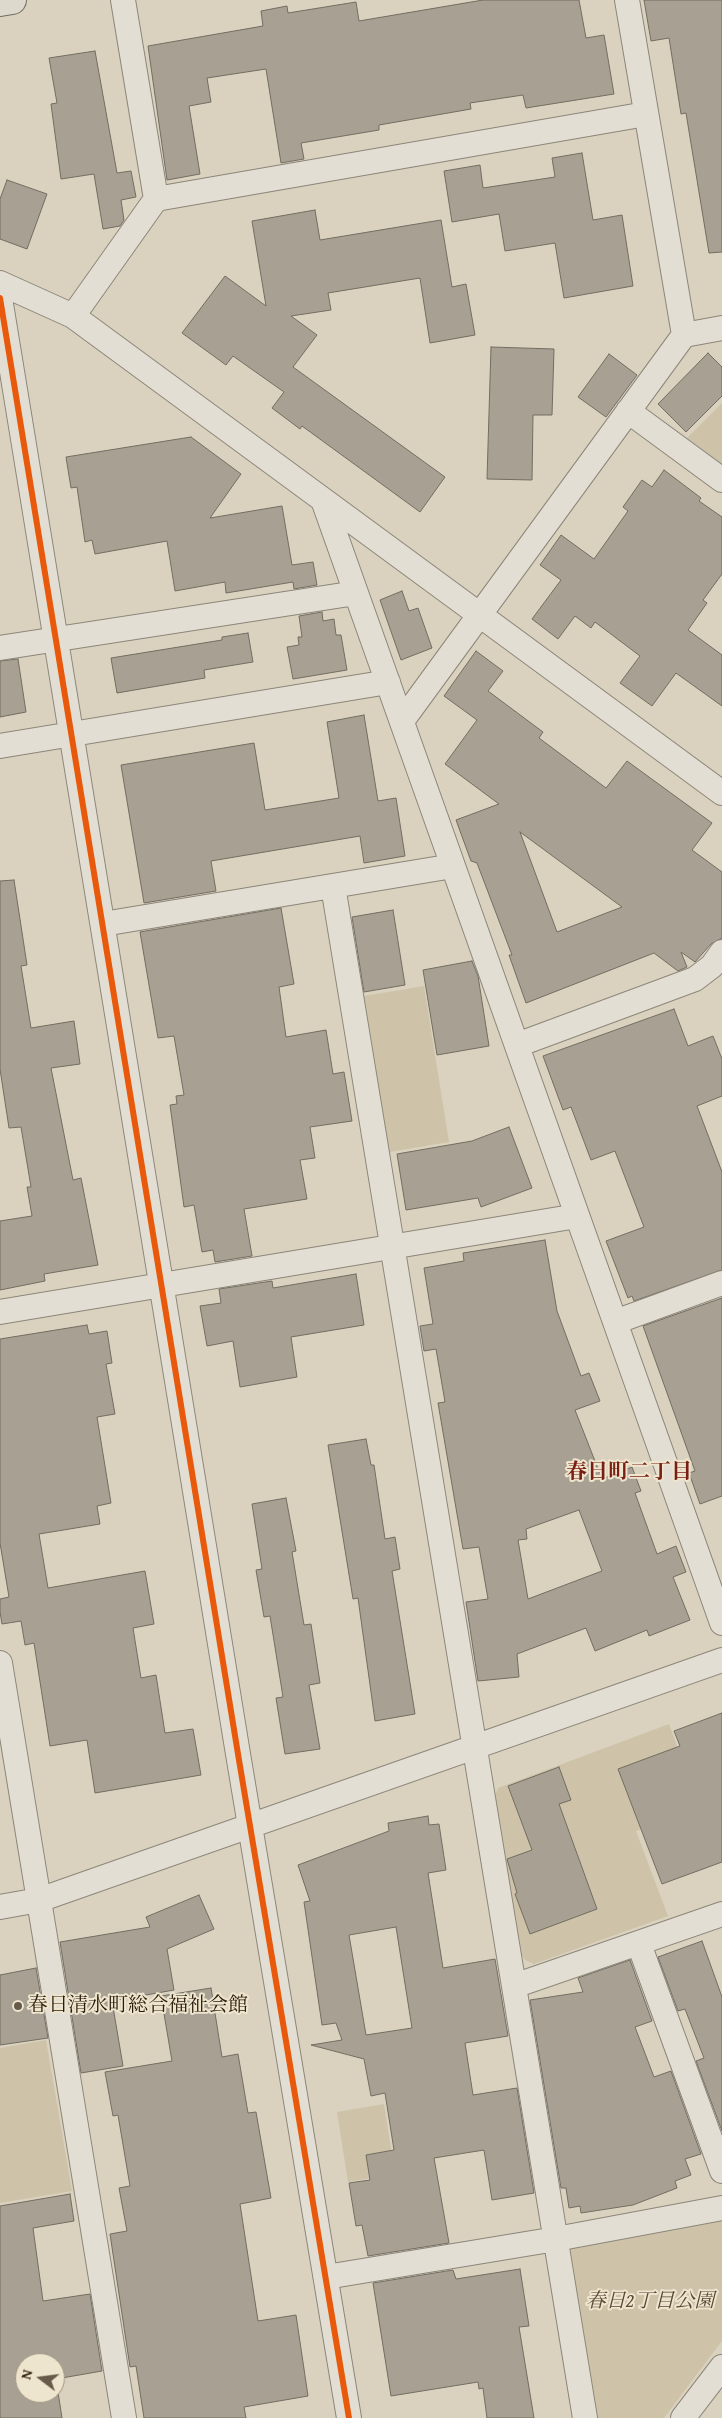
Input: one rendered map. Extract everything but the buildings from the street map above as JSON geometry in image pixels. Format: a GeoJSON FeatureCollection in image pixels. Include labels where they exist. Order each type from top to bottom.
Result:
{"type":"FeatureCollection","features":[{"type":"Feature","properties":{"kind":"highway"},"geometry":{"type":"LineString","coordinates":[[0,2],[12,0]]}},
{"type":"Feature","properties":{"kind":"street"},"geometry":{"type":"LineString","coordinates":[[73,316],[156,199],[123,0]]}},
{"type":"Feature","properties":{"kind":"street"},"geometry":{"type":"LineString","coordinates":[[627,0],[684,335]]}},
{"type":"Feature","properties":{"kind":"street"},"geometry":{"type":"LineString","coordinates":[[156,199],[646,114]]}},
{"type":"Feature","properties":{"kind":"street"},"geometry":{"type":"LineString","coordinates":[[0,284],[73,316],[722,793]]}},
{"type":"Feature","properties":{"kind":"street"},"geometry":{"type":"LineString","coordinates":[[0,298],[250,1826],[349,2418]]}},
{"type":"Feature","properties":{"kind":"street"},"geometry":{"type":"LineString","coordinates":[[402,721],[684,335],[722,328]]}},
{"type":"Feature","properties":{"kind":"street"},"geometry":{"type":"LineString","coordinates":[[628,411],[722,480]]}},
{"type":"Feature","properties":{"kind":"street"},"geometry":{"type":"LineString","coordinates":[[323,500],[722,1623]]}},
{"type":"Feature","properties":{"kind":"street"},"geometry":{"type":"LineString","coordinates":[[0,648],[356,593]]}},
{"type":"Feature","properties":{"kind":"street"},"geometry":{"type":"LineString","coordinates":[[0,746],[388,682]]}},
{"type":"Feature","properties":{"kind":"street"},"geometry":{"type":"LineString","coordinates":[[103,924],[453,866]]}},
{"type":"Feature","properties":{"kind":"street"},"geometry":{"type":"LineString","coordinates":[[333,886],[584,2418]]}},
{"type":"Feature","properties":{"kind":"street"},"geometry":{"type":"LineString","coordinates":[[517,1045],[695,980],[712,966],[722,952]]}},
{"type":"Feature","properties":{"kind":"street"},"geometry":{"type":"LineString","coordinates":[[0,1312],[577,1216]]}},
{"type":"Feature","properties":{"kind":"street"},"geometry":{"type":"LineString","coordinates":[[615,1322],[722,1283]]}},
{"type":"Feature","properties":{"kind":"street"},"geometry":{"type":"LineString","coordinates":[[0,1907],[39,1900],[722,1660]]}},
{"type":"Feature","properties":{"kind":"street"},"geometry":{"type":"LineString","coordinates":[[0,1663],[124,2418]]}},
{"type":"Feature","properties":{"kind":"street"},"geometry":{"type":"LineString","coordinates":[[514,1986],[722,1914]]}},
{"type":"Feature","properties":{"kind":"street"},"geometry":{"type":"LineString","coordinates":[[639,1944],[722,2171]]}},
{"type":"Feature","properties":{"kind":"street"},"geometry":{"type":"LineString","coordinates":[[326,2277],[556,2240],[722,2208]]}},
{"type":"Feature","properties":{"kind":"street"},"geometry":{"type":"LineString","coordinates":[[683,2418],[722,2366]]}},
{"type":"Feature","properties":{"kind":"green space"},"geometry":{"type":"Polygon","coordinates":[[[722,403],[722,464],[687,438],[722,403]]]}},
{"type":"Feature","properties":{"kind":"green space"},"geometry":{"type":"Polygon","coordinates":[[[424,986],[449,1142],[384,1153],[358,997],[424,986]]]}},
{"type":"Feature","properties":{"kind":"green space"},"geometry":{"type":"Polygon","coordinates":[[[669,1724],[699,1807],[636,1831],[668,1916],[534,1964],[525,1960],[521,1954],[493,1800],[498,1788],[669,1724]]]}},
{"type":"Feature","properties":{"kind":"green space"},"geometry":{"type":"Polygon","coordinates":[[[46,2040],[72,2191],[0,2203],[0,2048],[46,2040]]]}},
{"type":"Feature","properties":{"kind":"green space"},"geometry":{"type":"Polygon","coordinates":[[[384,2104],[395,2174],[348,2182],[337,2112],[384,2104]]]}},
{"type":"Feature","properties":{"kind":"green space","name":"春日2丁目公園"},"geometry":{"type":"Polygon","coordinates":[[[722,2216],[722,2341],[664,2418],[597,2418],[567,2243],[722,2216]]]}},
{"type":"Feature","properties":{"kind":"cycle path"},"geometry":{"type":"LineString","coordinates":[[0,298],[239,1760],[349,2418]]}},
{"type":"Feature","properties":{"kind":"place","name":"春日清水町総合福祉会館"},"geometry":{"type":"Point","coordinates":[18,2006]}},
{"type":"Feature","properties":{"kind":"district","name":"春日町二丁目"},"geometry":{"type":"Point","coordinates":[629,1473]}}]}
